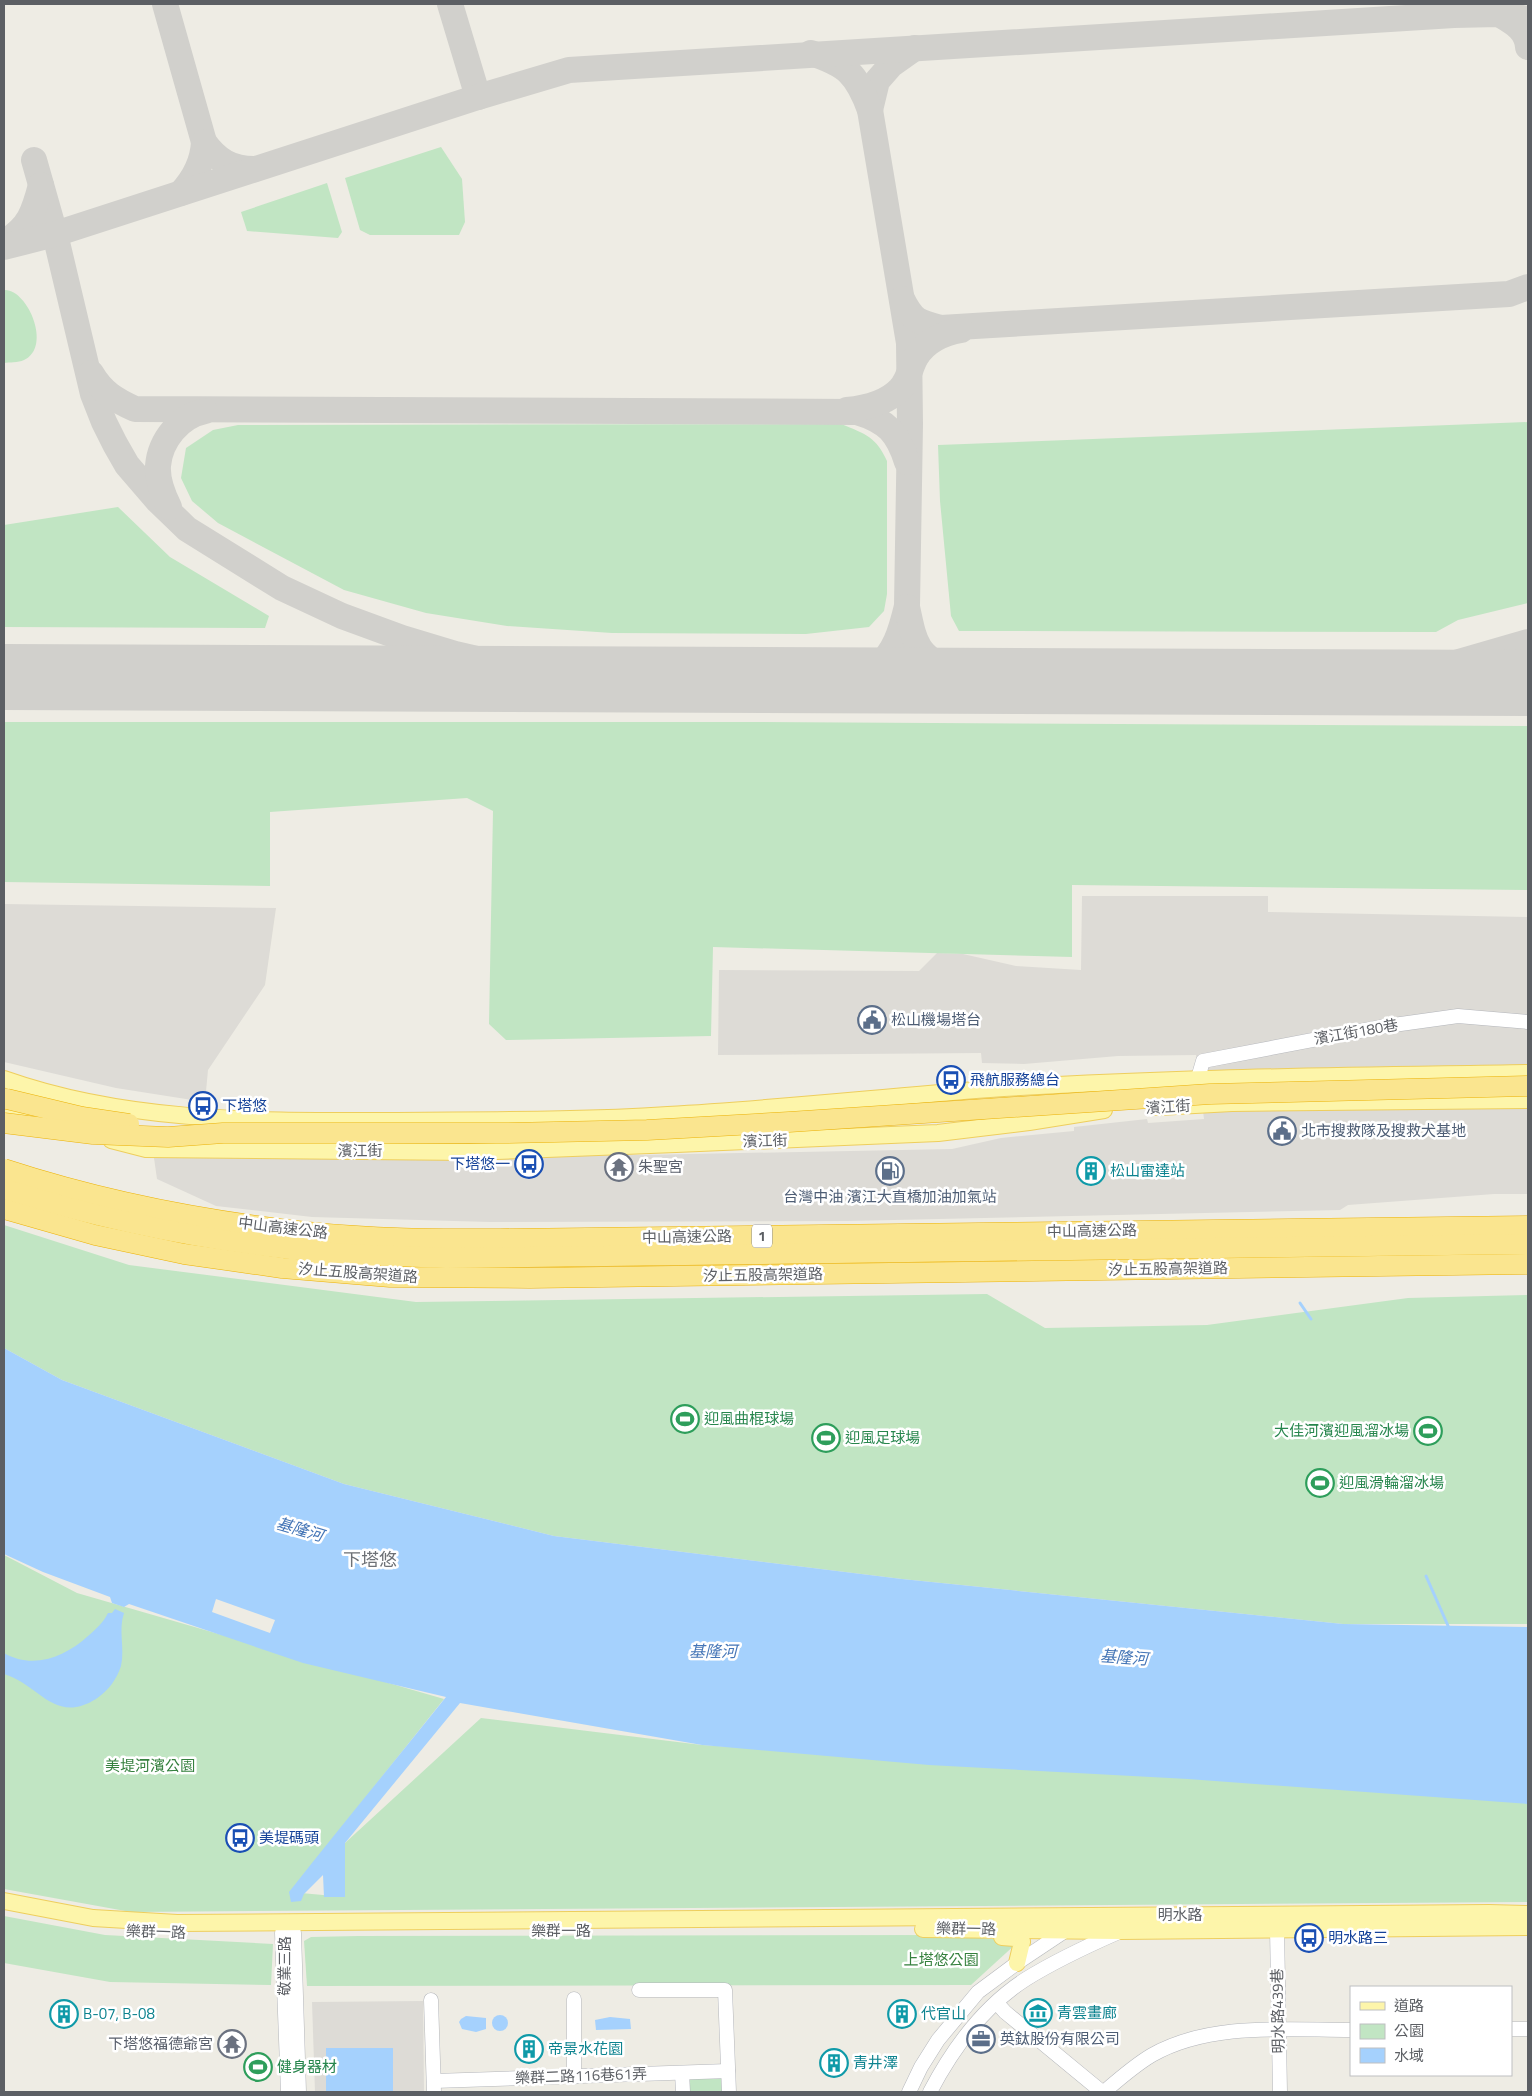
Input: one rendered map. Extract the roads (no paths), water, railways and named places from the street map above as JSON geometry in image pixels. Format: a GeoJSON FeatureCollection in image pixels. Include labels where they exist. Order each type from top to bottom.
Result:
{"type":"FeatureCollection","features":[{"type":"Feature","properties":{"kind":"highway"},"geometry":{"type":"LineString","coordinates":[[5,1106],[154,1128],[223,1133],[508,1133],[647,1130],[1210,1094],[1528,1086]]}},
{"type":"Feature","properties":{"kind":"highway"},"geometry":{"type":"LineString","coordinates":[[4,1124],[112,1135],[168,1137],[223,1133]]}},
{"type":"Feature","properties":{"kind":"highway","name":"中山高速公路"},"geometry":{"type":"LineString","coordinates":[[4,1170],[113,1200],[208,1219],[308,1232],[404,1238],[500,1240],[1528,1226]]}},
{"type":"Feature","properties":{"kind":"highway","name":"中山高速公路"},"geometry":{"type":"LineString","coordinates":[[4,1189],[74,1209],[159,1229],[240,1242],[331,1253],[446,1258],[1528,1244]]}},
{"type":"Feature","properties":{"kind":"highway","name":"汐止五股高架道路"},"geometry":{"type":"LineString","coordinates":[[4,1209],[95,1235],[184,1254],[282,1268],[390,1277],[530,1278],[1528,1264]]}},
{"type":"Feature","properties":{"kind":"main road","name":"濱江街"},"geometry":{"type":"LineString","coordinates":[[4,1079],[32,1089],[88,1103],[157,1114],[217,1119],[350,1121],[547,1120],[668,1115],[989,1090],[1198,1078],[1528,1073]]}},
{"type":"Feature","properties":{"kind":"main road"},"geometry":{"type":"LineString","coordinates":[[24,1117],[32,1089]]}},
{"type":"Feature","properties":{"kind":"main road"},"geometry":{"type":"LineString","coordinates":[[989,1090],[991,1128]]}},
{"type":"Feature","properties":{"kind":"main road","name":"濱江街"},"geometry":{"type":"LineString","coordinates":[[5,1106],[24,1117],[146,1149],[470,1152],[931,1133],[991,1128],[1095,1110],[1232,1103],[1528,1100]]}},
{"type":"Feature","properties":{"kind":"main road","name":"樂群一路"},"geometry":{"type":"LineString","coordinates":[[4,1902],[93,1918],[288,1930],[945,1929],[1120,1931]]}},
{"type":"Feature","properties":{"kind":"main road"},"geometry":{"type":"LineString","coordinates":[[1489,1913],[1528,1908]]}},
{"type":"Feature","properties":{"kind":"main road","name":"樂群一路"},"geometry":{"type":"LineString","coordinates":[[4,1913],[91,1928],[176,1934],[288,1930],[1092,1916]]}},
{"type":"Feature","properties":{"kind":"main road","name":"明水路"},"geometry":{"type":"LineString","coordinates":[[1092,1916],[1528,1914]]}},
{"type":"Feature","properties":{"kind":"main road","name":"明水路"},"geometry":{"type":"LineString","coordinates":[[1120,1931],[1528,1927]]}},
{"type":"Feature","properties":{"kind":"main road"},"geometry":{"type":"LineString","coordinates":[[945,1929],[965,1934],[1020,1940],[1022,1946],[1017,1963]]}},
{"type":"Feature","properties":{"kind":"street","name":"濱江街180巷"},"geometry":{"type":"LineString","coordinates":[[1198,1078],[1203,1061],[1386,1026],[1458,1016],[1528,1022]]}},
{"type":"Feature","properties":{"kind":"street","name":"明水路"},"geometry":{"type":"LineString","coordinates":[[909,2092],[921,2067],[938,2040],[978,1992],[1064,1931],[1092,1916]]}},
{"type":"Feature","properties":{"kind":"street","name":"明水路439巷"},"geometry":{"type":"LineString","coordinates":[[1277,1929],[1280,2092]]}},
{"type":"Feature","properties":{"kind":"street","name":"敬業三路"},"geometry":{"type":"LineString","coordinates":[[288,1930],[288,2092]]}},
{"type":"Feature","properties":{"kind":"street","name":"敬業三路"},"geometry":{"type":"LineString","coordinates":[[288,1930],[299,2092]]}},
{"type":"Feature","properties":{"kind":"street","name":"明水路"},"geometry":{"type":"LineString","coordinates":[[930,2092],[960,2042],[981,2018],[1024,1980],[1051,1964],[1120,1931]]}},
{"type":"Feature","properties":{"kind":"street"},"geometry":{"type":"LineString","coordinates":[[639,1990],[726,1990],[729,2092]]}},
{"type":"Feature","properties":{"kind":"street"},"geometry":{"type":"LineString","coordinates":[[574,1999],[574,2077]]}},
{"type":"Feature","properties":{"kind":"street"},"geometry":{"type":"LineString","coordinates":[[431,2000],[434,2087]]}},
{"type":"Feature","properties":{"kind":"street"},"geometry":{"type":"LineString","coordinates":[[997,2003],[1005,2012],[1103,2092],[1152,2055],[1175,2044],[1203,2035],[1232,2031],[1350,2030]]}},
{"type":"Feature","properties":{"kind":"street"},"geometry":{"type":"LineString","coordinates":[[1512,2029],[1528,2029]]}},
{"type":"Feature","properties":{"kind":"street","name":"樂群二路116巷61弄"},"geometry":{"type":"LineString","coordinates":[[434,2087],[574,2077],[728,2071]]}},
{"type":"Feature","properties":{"kind":"street"},"geometry":{"type":"LineString","coordinates":[[682,2073],[683,2092]]}},
{"type":"Feature","properties":{"kind":"water","name":"基隆河"},"geometry":{"type":"Polygon","coordinates":[[[4,1348],[62,1380],[344,1484],[554,1536],[902,1579],[1343,1624],[1528,1627],[1528,1804],[1188,1779],[929,1765],[702,1745],[460,1703],[345,1843],[345,1897],[324,1897],[323,1875],[304,1894],[301,1901],[291,1902],[289,1892],[446,1697],[303,1663],[129,1604],[124,1607],[112,1603],[110,1597],[43,1572],[4,1554],[4,1348]]]}},
{"type":"Feature","properties":{"kind":"water"},"geometry":{"type":"Polygon","coordinates":[[[115,1609],[124,1613],[122,1619],[121,1666],[111,1684],[96,1699],[81,1706],[69,1707],[58,1705],[47,1700],[16,1679],[4,1674],[4,1653],[15,1658],[37,1661],[59,1655],[88,1636],[100,1625],[108,1613],[112,1613],[115,1609]]]}},
{"type":"Feature","properties":{"kind":"water"},"geometry":{"type":"Polygon","coordinates":[[[500,2015],[508,2023],[500,2031],[492,2023],[500,2015]]]}},
{"type":"Feature","properties":{"kind":"water"},"geometry":{"type":"Polygon","coordinates":[[[466,2016],[486,2018],[486,2029],[476,2032],[462,2029],[459,2022],[466,2016]]]}},
{"type":"Feature","properties":{"kind":"water"},"geometry":{"type":"Polygon","coordinates":[[[610,2017],[630,2019],[631,2029],[596,2030],[595,2020],[610,2017]]]}},
{"type":"Feature","properties":{"kind":"water"},"geometry":{"type":"Polygon","coordinates":[[[326,2048],[393,2048],[393,2092],[326,2092],[326,2048]]]}},
{"type":"Feature","properties":{"kind":"waterway"},"geometry":{"type":"LineString","coordinates":[[1300,1303],[1311,1319]]}},
{"type":"Feature","properties":{"kind":"waterway"},"geometry":{"type":"LineString","coordinates":[[1426,1576],[1449,1628]]}},
{"type":"Feature","properties":{"kind":"place","name":"松山機場塔台"},"geometry":{"type":"Point","coordinates":[872,1020]}},
{"type":"Feature","properties":{"kind":"place","name":"飛航服務總台"},"geometry":{"type":"Point","coordinates":[951,1080]}},
{"type":"Feature","properties":{"kind":"place","name":"下塔悠"},"geometry":{"type":"Point","coordinates":[203,1106]}},
{"type":"Feature","properties":{"kind":"place","name":"北市搜救隊及搜救犬基地"},"geometry":{"type":"Point","coordinates":[1282,1131]}},
{"type":"Feature","properties":{"kind":"place","name":"下塔悠一"},"geometry":{"type":"Point","coordinates":[529,1164]}},
{"type":"Feature","properties":{"kind":"place","name":"朱聖宮"},"geometry":{"type":"Point","coordinates":[619,1167]}},
{"type":"Feature","properties":{"kind":"place","name":"台灣中油 濱江大直橋加油加氣站"},"geometry":{"type":"Point","coordinates":[890,1171]}},
{"type":"Feature","properties":{"kind":"place","name":"松山雷達站"},"geometry":{"type":"Point","coordinates":[1091,1171]}},
{"type":"Feature","properties":{"kind":"place","name":"迎風曲棍球場"},"geometry":{"type":"Point","coordinates":[685,1419]}},
{"type":"Feature","properties":{"kind":"place","name":"大佳河濱迎風溜冰場"},"geometry":{"type":"Point","coordinates":[1428,1431]}},
{"type":"Feature","properties":{"kind":"place","name":"迎風足球場"},"geometry":{"type":"Point","coordinates":[826,1438]}},
{"type":"Feature","properties":{"kind":"place","name":"迎風滑輪溜冰場"},"geometry":{"type":"Point","coordinates":[1320,1483]}},
{"type":"Feature","properties":{"kind":"place","name":"美堤碼頭"},"geometry":{"type":"Point","coordinates":[240,1838]}},
{"type":"Feature","properties":{"kind":"place","name":"明水路三"},"geometry":{"type":"Point","coordinates":[1309,1938]}},
{"type":"Feature","properties":{"kind":"place","name":"青雲畫廊"},"geometry":{"type":"Point","coordinates":[1038,2013]}},
{"type":"Feature","properties":{"kind":"place","name":"B-07, B-08"},"geometry":{"type":"Point","coordinates":[64,2014]}},
{"type":"Feature","properties":{"kind":"place","name":"代官山"},"geometry":{"type":"Point","coordinates":[902,2014]}},
{"type":"Feature","properties":{"kind":"place","name":"英鈦股份有限公司"},"geometry":{"type":"Point","coordinates":[981,2039]}},
{"type":"Feature","properties":{"kind":"place","name":"下塔悠福德爺宮"},"geometry":{"type":"Point","coordinates":[232,2044]}},
{"type":"Feature","properties":{"kind":"place","name":"帝景水花園"},"geometry":{"type":"Point","coordinates":[529,2049]}},
{"type":"Feature","properties":{"kind":"place","name":"青井澤"},"geometry":{"type":"Point","coordinates":[834,2063]}},
{"type":"Feature","properties":{"kind":"place","name":"健身器材"},"geometry":{"type":"Point","coordinates":[258,2067]}},
{"type":"Feature","properties":{"kind":"district","name":"下塔悠"},"geometry":{"type":"Point","coordinates":[370,1560]}},
{"type":"Feature","properties":{"kind":"park label","name":"美堤河濱公園"},"geometry":{"type":"Point","coordinates":[150,1766]}},
{"type":"Feature","properties":{"kind":"park label","name":"上塔悠公園"},"geometry":{"type":"Point","coordinates":[941,1960]}}]}
